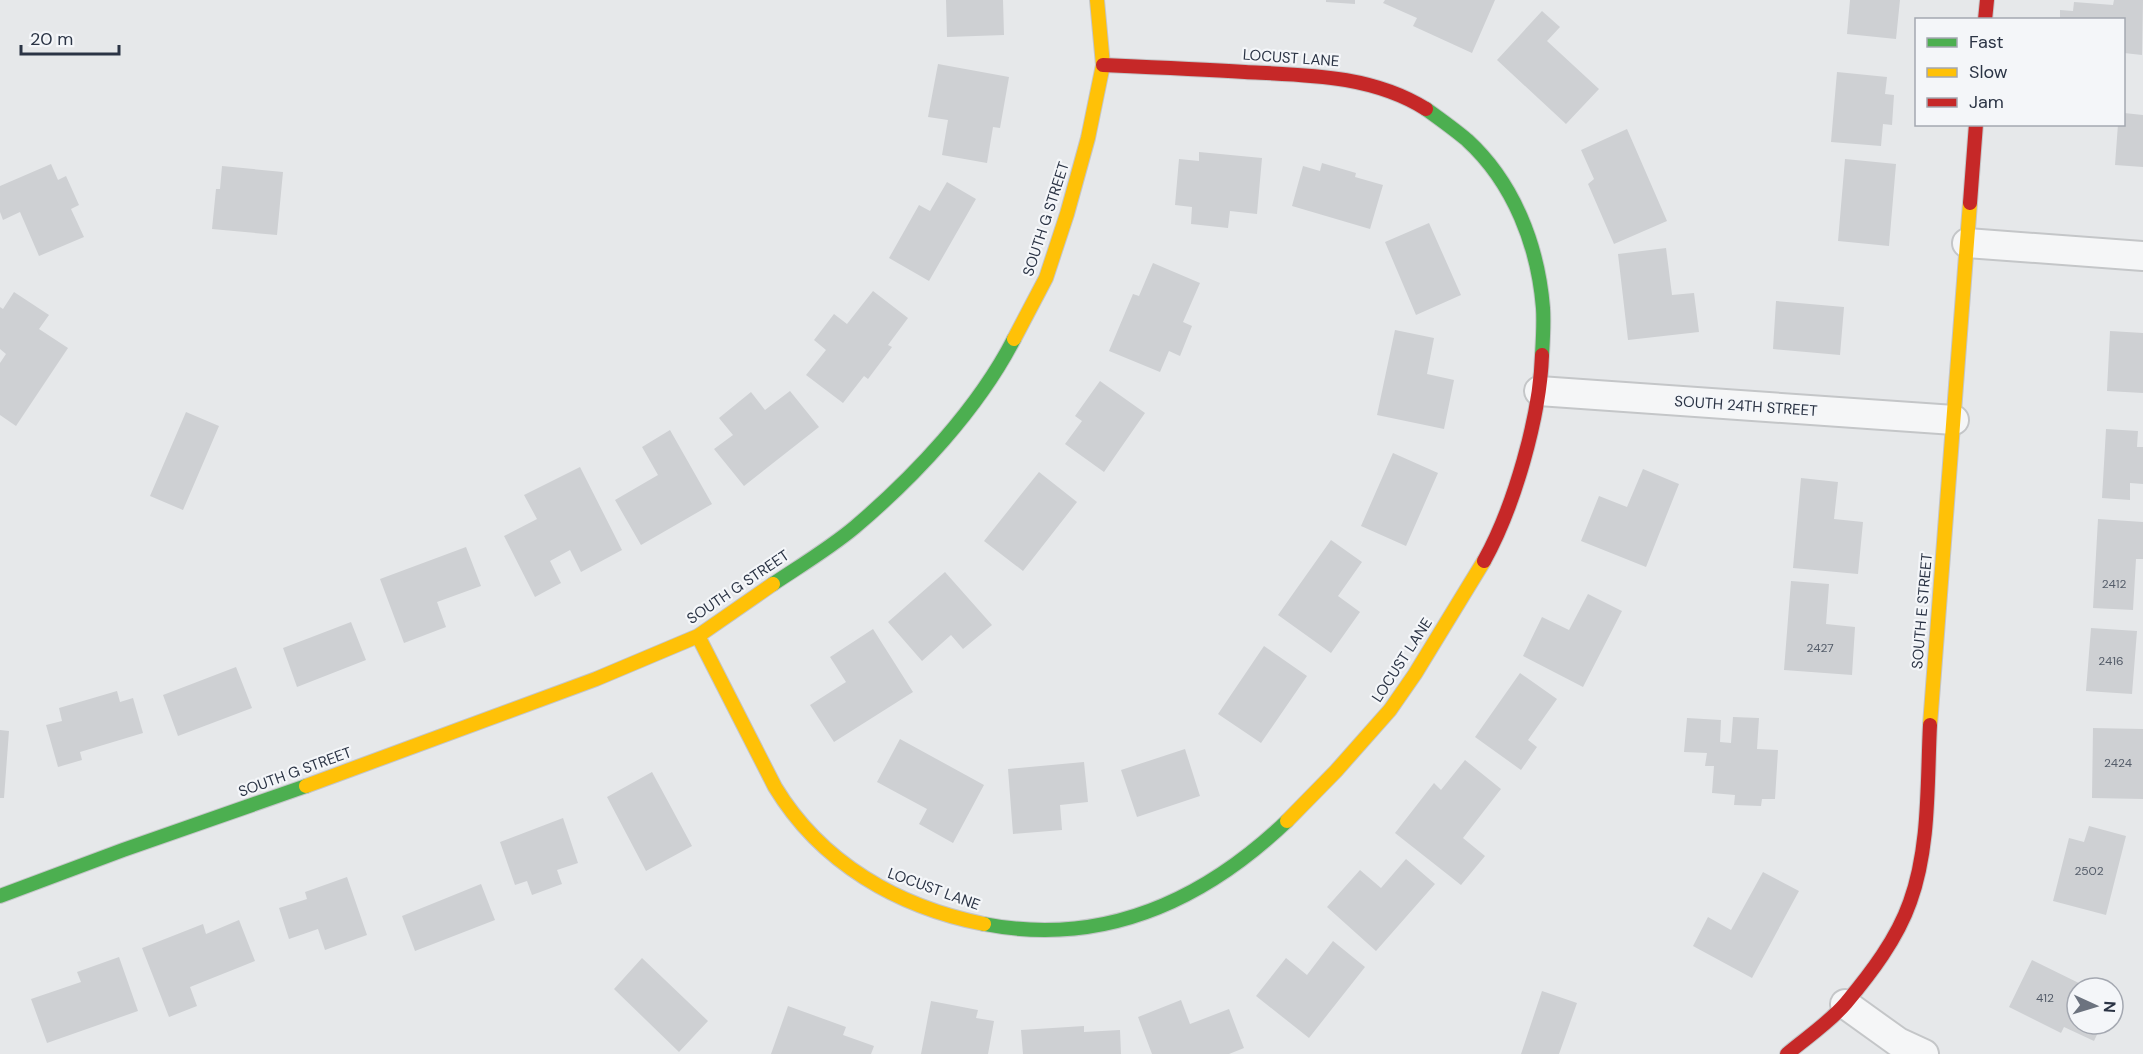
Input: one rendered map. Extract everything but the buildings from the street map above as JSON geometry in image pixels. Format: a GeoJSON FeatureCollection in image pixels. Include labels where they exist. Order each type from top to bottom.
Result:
{"type":"FeatureCollection","features":[{"type":"Feature","properties":{"kind":"street","name":"SOUTH G STREET"},"geometry":{"type":"LineString","coordinates":[[0,896],[575,686],[698,636],[854,528],[939,445],[984,390],[1012,344],[1046,278],[1088,138],[1103,65],[1097,0]]}},
{"type":"Feature","properties":{"kind":"street"},"geometry":{"type":"LineString","coordinates":[[1985,18],[1987,0]]}},
{"type":"Feature","properties":{"kind":"street","name":"LOCUST LANE"},"geometry":{"type":"LineString","coordinates":[[698,636],[718,680],[784,801],[813,834],[858,874],[874,885],[906,899],[973,922],[1032,930],[1117,920],[1156,910],[1177,901],[1228,871],[1259,847],[1320,787],[1384,718],[1475,577],[1500,529],[1532,428],[1539,391],[1544,338],[1542,282],[1524,218],[1513,196],[1493,167],[1470,143],[1426,108],[1401,94],[1333,76],[1103,65]]}},
{"type":"Feature","properties":{"kind":"street","name":"SOUTH E STREET"},"geometry":{"type":"LineString","coordinates":[[1787,1054],[1845,1004],[1892,941],[1910,902],[1920,861],[1976,126]]}},
{"type":"Feature","properties":{"kind":"street"},"geometry":{"type":"LineString","coordinates":[[1966,243],[2143,255]]}},
{"type":"Feature","properties":{"kind":"street","name":"SOUTH 24TH STREET"},"geometry":{"type":"LineString","coordinates":[[1539,391],[1954,420]]}},
{"type":"Feature","properties":{"kind":"street"},"geometry":{"type":"LineString","coordinates":[[1845,1004],[1898,1042],[1924,1054]]}},
{"type":"Feature","properties":{"kind":"traffic: fast"},"geometry":{"type":"LineString","coordinates":[[1426,109],[1467,140],[1484,157],[1498,176],[1521,217],[1536,262],[1540,285],[1543,314],[1542,355]]}},
{"type":"Feature","properties":{"kind":"traffic: fast"},"geometry":{"type":"LineString","coordinates":[[773,584],[855,527],[922,464],[964,416],[1014,339]]}},
{"type":"Feature","properties":{"kind":"traffic: fast"},"geometry":{"type":"LineString","coordinates":[[0,896],[306,786]]}},
{"type":"Feature","properties":{"kind":"traffic: fast"},"geometry":{"type":"LineString","coordinates":[[984,924],[1027,929],[1069,929],[1110,923],[1148,911],[1185,895],[1221,874],[1287,821]]}},
{"type":"Feature","properties":{"kind":"traffic: slow"},"geometry":{"type":"LineString","coordinates":[[1014,339],[1046,278],[1088,138],[1103,65],[1097,0]]}},
{"type":"Feature","properties":{"kind":"traffic: slow"},"geometry":{"type":"LineString","coordinates":[[1930,725],[1970,203]]}},
{"type":"Feature","properties":{"kind":"traffic: slow"},"geometry":{"type":"LineString","coordinates":[[1287,821],[1336,771],[1390,710],[1415,674],[1484,561]]}},
{"type":"Feature","properties":{"kind":"traffic: slow"},"geometry":{"type":"LineString","coordinates":[[306,786],[596,679],[698,636],[773,584]]}},
{"type":"Feature","properties":{"kind":"traffic: slow"},"geometry":{"type":"LineString","coordinates":[[698,636],[775,787],[815,838],[864,878],[892,893],[922,906],[984,924]]}},
{"type":"Feature","properties":{"kind":"traffic: jam"},"geometry":{"type":"LineString","coordinates":[[1985,18],[1987,0]]}},
{"type":"Feature","properties":{"kind":"traffic: jam"},"geometry":{"type":"LineString","coordinates":[[1103,65],[1292,74],[1338,79],[1384,89],[1426,109]]}},
{"type":"Feature","properties":{"kind":"traffic: jam"},"geometry":{"type":"LineString","coordinates":[[1970,203],[1976,126]]}},
{"type":"Feature","properties":{"kind":"traffic: jam"},"geometry":{"type":"LineString","coordinates":[[1484,561],[1505,515],[1524,461],[1536,406],[1542,355]]}},
{"type":"Feature","properties":{"kind":"traffic: jam"},"geometry":{"type":"LineString","coordinates":[[1787,1054],[1846,1003],[1883,955],[1905,916],[1916,881],[1924,837],[1930,725]]}}]}
